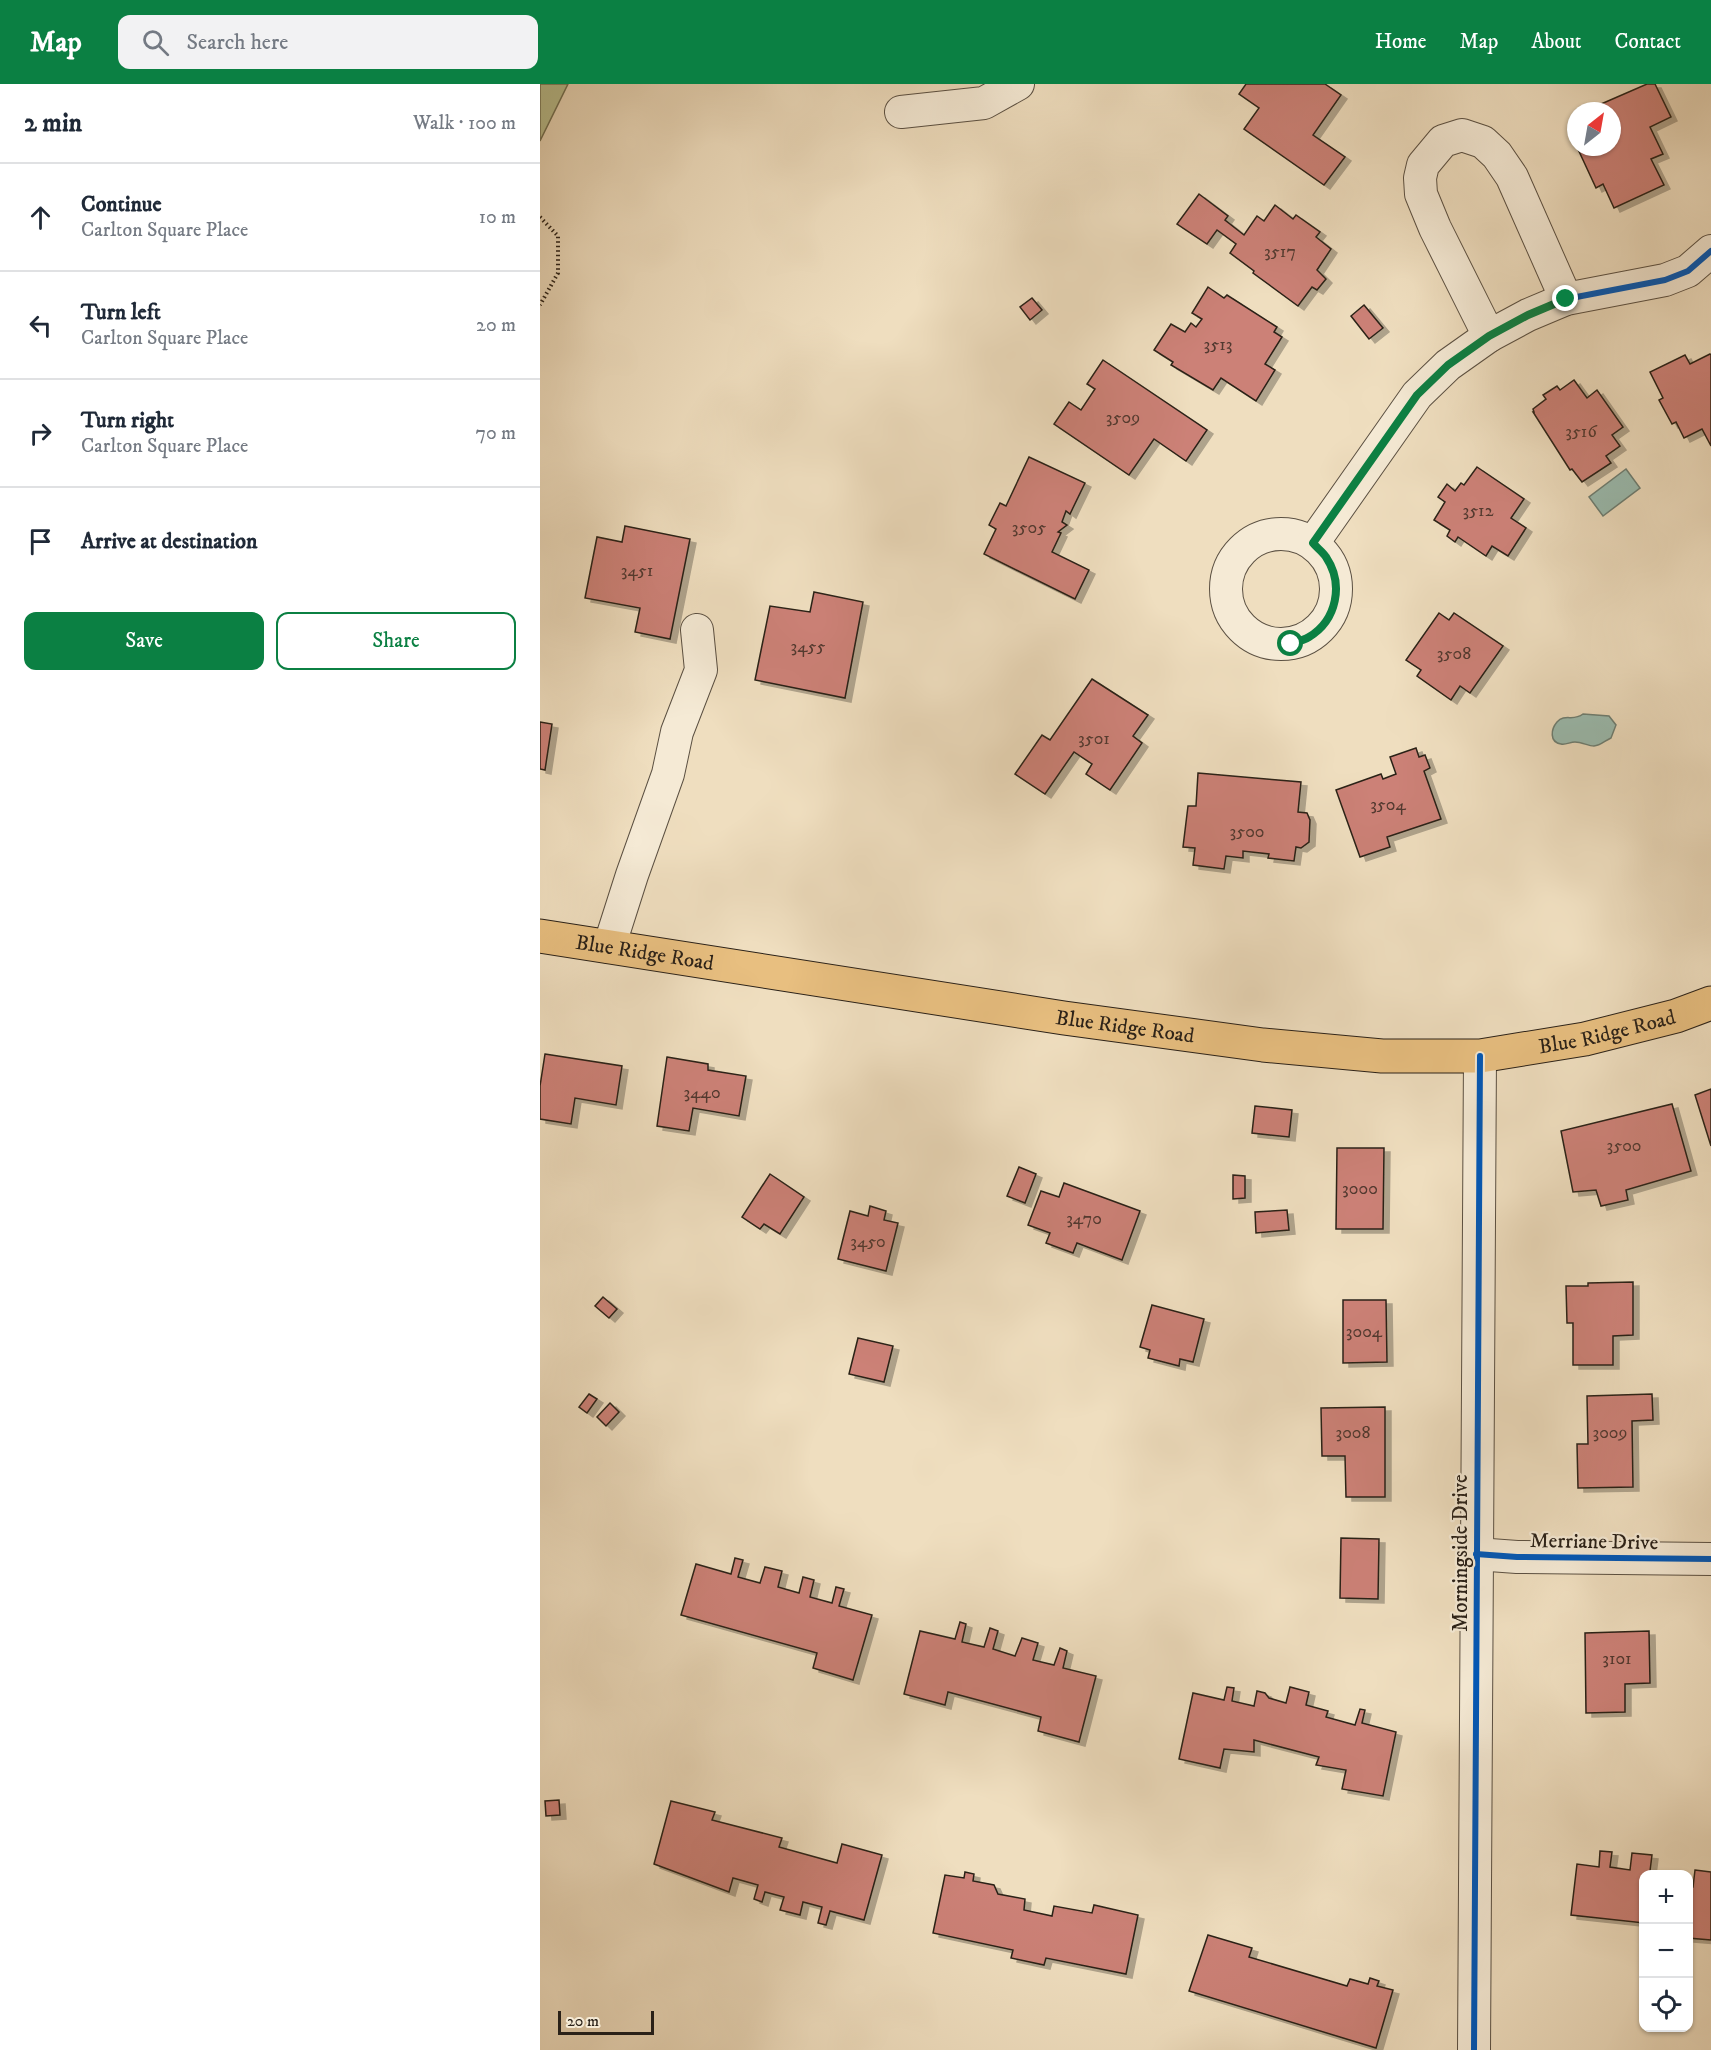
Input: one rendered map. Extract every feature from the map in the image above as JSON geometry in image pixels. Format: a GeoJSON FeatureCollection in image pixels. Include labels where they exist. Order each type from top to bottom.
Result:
{"type":"FeatureCollection","features":[{"type":"Feature","properties":{"kind":"main road","name":"Blue Ridge Road"},"geometry":{"type":"LineString","coordinates":[[540,936],[1064,1018],[1263,1045],[1382,1056],[1480,1056],[1585,1039],[1676,1016],[1711,1003]]}},
{"type":"Feature","properties":{"kind":"street"},"geometry":{"type":"LineString","coordinates":[[901,112],[984,103],[1018,84]]}},
{"type":"Feature","properties":{"kind":"street"},"geometry":{"type":"LineString","coordinates":[[1489,336],[1435,228],[1421,194],[1419,178],[1423,165],[1443,141],[1462,135],[1483,142],[1497,155],[1512,177],[1566,299]]}},
{"type":"Feature","properties":{"kind":"street"},"geometry":{"type":"LineString","coordinates":[[1313,543],[1417,395],[1448,365],[1489,336],[1528,315],[1566,299],[1665,279],[1703,266]]}},
{"type":"Feature","properties":{"kind":"street"},"geometry":{"type":"LineString","coordinates":[[609,947],[632,875],[669,774],[677,732],[701,670],[697,630]]}},
{"type":"Feature","properties":{"kind":"street","name":"Morningside Drive"},"geometry":{"type":"LineString","coordinates":[[1474,2050],[1480,1056]]}},
{"type":"Feature","properties":{"kind":"street","name":"Merriane Drive"},"geometry":{"type":"LineString","coordinates":[[1476,1554],[1517,1557],[1711,1559]]}},
{"type":"Feature","properties":{"kind":"path"},"geometry":{"type":"LineString","coordinates":[[540,216],[558,236],[558,273],[540,305]]}},
{"type":"Feature","properties":{"kind":"green space"},"geometry":{"type":"Polygon","coordinates":[[[540,84],[568,84],[540,141],[540,84]]]}},
{"type":"Feature","properties":{"kind":"water"},"geometry":{"type":"Polygon","coordinates":[[[1626,469],[1640,488],[1603,516],[1589,497],[1626,469]]]}},
{"type":"Feature","properties":{"kind":"water"},"geometry":{"type":"Polygon","coordinates":[[[1583,714],[1609,716],[1616,725],[1611,738],[1594,746],[1575,742],[1561,744],[1554,741],[1553,728],[1560,719],[1583,714]]]}},
{"type":"Feature","properties":{"kind":"building"},"geometry":{"type":"Polygon","coordinates":[[[1246,84],[1325,84],[1341,95],[1313,135],[1345,157],[1324,185],[1244,129],[1259,108],[1239,94],[1246,84]]]}},
{"type":"Feature","properties":{"kind":"building"},"geometry":{"type":"Polygon","coordinates":[[[1647,84],[1655,84],[1671,117],[1650,127],[1663,154],[1651,159],[1664,185],[1614,208],[1603,184],[1596,188],[1581,156],[1621,156],[1621,102],[1606,102],[1647,84]]]}},
{"type":"Feature","properties":{"kind":"building"},"geometry":{"type":"Polygon","coordinates":[[[1199,194],[1228,216],[1225,220],[1244,235],[1257,216],[1264,221],[1275,205],[1293,219],[1296,215],[1320,232],[1316,237],[1331,249],[1317,270],[1326,279],[1317,290],[1312,287],[1298,306],[1230,253],[1236,244],[1217,230],[1207,244],[1177,224],[1199,194]]]}},
{"type":"Feature","properties":{"kind":"building"},"geometry":{"type":"Polygon","coordinates":[[[1208,287],[1224,298],[1227,295],[1277,327],[1274,332],[1282,337],[1265,364],[1275,370],[1256,401],[1221,378],[1213,390],[1171,365],[1173,362],[1154,350],[1171,324],[1185,332],[1191,323],[1196,327],[1202,319],[1192,313],[1208,287]]]}},
{"type":"Feature","properties":{"kind":"building"},"geometry":{"type":"Polygon","coordinates":[[[1032,298],[1042,310],[1030,320],[1020,307],[1032,298]]]}},
{"type":"Feature","properties":{"kind":"building"},"geometry":{"type":"Polygon","coordinates":[[[1364,305],[1383,328],[1369,339],[1351,316],[1364,305]]]}},
{"type":"Feature","properties":{"kind":"building"},"geometry":{"type":"Polygon","coordinates":[[[1710,354],[1711,446],[1702,429],[1684,438],[1676,422],[1672,424],[1659,400],[1663,398],[1650,372],[1685,355],[1690,364],[1710,354]]]}},
{"type":"Feature","properties":{"kind":"building"},"geometry":{"type":"Polygon","coordinates":[[[1103,360],[1207,430],[1186,461],[1154,439],[1129,475],[1054,424],[1069,402],[1081,410],[1095,389],[1087,384],[1103,360]]]}},
{"type":"Feature","properties":{"kind":"building"},"geometry":{"type":"Polygon","coordinates":[[[1574,380],[1587,398],[1597,390],[1623,427],[1612,435],[1620,446],[1606,456],[1611,463],[1582,482],[1572,469],[1570,470],[1533,412],[1533,409],[1546,399],[1543,395],[1557,386],[1560,390],[1574,380]]]}},
{"type":"Feature","properties":{"kind":"building"},"geometry":{"type":"Polygon","coordinates":[[[1029,457],[1085,483],[1070,514],[1066,511],[1062,522],[1067,525],[1058,532],[1061,533],[1052,552],[1089,570],[1075,599],[984,554],[996,529],[989,525],[1000,503],[1006,506],[1029,457]]]}},
{"type":"Feature","properties":{"kind":"building"},"geometry":{"type":"Polygon","coordinates":[[[1477,467],[1524,499],[1511,518],[1526,528],[1508,556],[1492,546],[1486,556],[1458,537],[1455,542],[1447,536],[1450,530],[1434,520],[1445,502],[1438,497],[1447,484],[1455,491],[1461,483],[1464,485],[1477,467]]]}},
{"type":"Feature","properties":{"kind":"building"},"geometry":{"type":"Polygon","coordinates":[[[625,526],[690,539],[670,639],[635,632],[640,608],[585,598],[597,537],[622,542],[625,526]]]}},
{"type":"Feature","properties":{"kind":"building"},"geometry":{"type":"Polygon","coordinates":[[[814,592],[863,602],[845,698],[755,680],[770,606],[810,612],[814,592]]]}},
{"type":"Feature","properties":{"kind":"building"},"geometry":{"type":"Polygon","coordinates":[[[1439,613],[1449,620],[1454,613],[1503,646],[1470,693],[1460,686],[1451,700],[1417,676],[1421,670],[1406,660],[1439,613]]]}},
{"type":"Feature","properties":{"kind":"building"},"geometry":{"type":"Polygon","coordinates":[[[1092,679],[1148,715],[1133,736],[1142,743],[1110,790],[1086,774],[1092,764],[1074,752],[1045,794],[1015,774],[1042,735],[1050,740],[1092,679]]]}},
{"type":"Feature","properties":{"kind":"building"},"geometry":{"type":"Polygon","coordinates":[[[540,722],[552,724],[545,770],[540,769],[540,722]]]}},
{"type":"Feature","properties":{"kind":"building"},"geometry":{"type":"Polygon","coordinates":[[[1416,748],[1419,757],[1425,755],[1430,768],[1424,771],[1441,819],[1387,837],[1390,847],[1360,857],[1336,790],[1381,774],[1383,779],[1396,774],[1390,757],[1416,748]]]}},
{"type":"Feature","properties":{"kind":"building"},"geometry":{"type":"Polygon","coordinates":[[[1198,773],[1301,782],[1298,812],[1307,813],[1310,820],[1309,842],[1301,848],[1296,847],[1294,861],[1268,858],[1269,854],[1243,851],[1243,858],[1226,856],[1224,869],[1193,865],[1195,848],[1183,847],[1188,806],[1196,806],[1198,773]]]}},
{"type":"Feature","properties":{"kind":"building"},"geometry":{"type":"Polygon","coordinates":[[[545,1054],[622,1066],[616,1105],[575,1098],[571,1124],[540,1119],[540,1086],[545,1054]]]}},
{"type":"Feature","properties":{"kind":"building"},"geometry":{"type":"Polygon","coordinates":[[[667,1057],[708,1064],[708,1070],[746,1076],[739,1116],[693,1108],[689,1131],[657,1126],[667,1057]]]}},
{"type":"Feature","properties":{"kind":"building"},"geometry":{"type":"Polygon","coordinates":[[[1711,1089],[1711,1146],[1695,1095],[1711,1089]]]}},
{"type":"Feature","properties":{"kind":"building"},"geometry":{"type":"Polygon","coordinates":[[[1672,1104],[1691,1171],[1626,1190],[1628,1200],[1601,1206],[1596,1190],[1573,1192],[1561,1131],[1672,1104]]]}},
{"type":"Feature","properties":{"kind":"building"},"geometry":{"type":"Polygon","coordinates":[[[1255,1106],[1292,1110],[1289,1137],[1252,1133],[1255,1106]]]}},
{"type":"Feature","properties":{"kind":"building"},"geometry":{"type":"Polygon","coordinates":[[[1337,1148],[1384,1148],[1383,1229],[1336,1229],[1337,1148]]]}},
{"type":"Feature","properties":{"kind":"building"},"geometry":{"type":"Polygon","coordinates":[[[1019,1167],[1036,1174],[1025,1203],[1007,1196],[1019,1167]]]}},
{"type":"Feature","properties":{"kind":"building"},"geometry":{"type":"Polygon","coordinates":[[[770,1174],[804,1197],[780,1234],[764,1224],[760,1229],[742,1217],[770,1174]]]}},
{"type":"Feature","properties":{"kind":"building"},"geometry":{"type":"Polygon","coordinates":[[[1233,1175],[1245,1176],[1245,1198],[1233,1199],[1233,1175]]]}},
{"type":"Feature","properties":{"kind":"building"},"geometry":{"type":"Polygon","coordinates":[[[1064,1183],[1140,1211],[1122,1260],[1077,1243],[1073,1253],[1046,1243],[1050,1233],[1028,1225],[1041,1191],[1059,1197],[1064,1183]]]}},
{"type":"Feature","properties":{"kind":"building"},"geometry":{"type":"Polygon","coordinates":[[[870,1206],[886,1211],[884,1220],[898,1223],[886,1271],[838,1259],[850,1211],[868,1216],[870,1206]]]}},
{"type":"Feature","properties":{"kind":"building"},"geometry":{"type":"Polygon","coordinates":[[[1287,1210],[1289,1230],[1256,1233],[1255,1212],[1287,1210]]]}},
{"type":"Feature","properties":{"kind":"building"},"geometry":{"type":"Polygon","coordinates":[[[1633,1282],[1633,1335],[1613,1336],[1613,1365],[1573,1365],[1573,1323],[1567,1323],[1566,1286],[1633,1282]]]}},
{"type":"Feature","properties":{"kind":"building"},"geometry":{"type":"Polygon","coordinates":[[[603,1297],[617,1309],[609,1318],[595,1306],[603,1297]]]}},
{"type":"Feature","properties":{"kind":"building"},"geometry":{"type":"Polygon","coordinates":[[[1343,1300],[1386,1300],[1387,1362],[1343,1363],[1343,1300]]]}},
{"type":"Feature","properties":{"kind":"building"},"geometry":{"type":"Polygon","coordinates":[[[1152,1305],[1204,1319],[1193,1362],[1180,1359],[1179,1366],[1148,1358],[1150,1350],[1140,1347],[1152,1305]]]}},
{"type":"Feature","properties":{"kind":"building"},"geometry":{"type":"Polygon","coordinates":[[[858,1338],[893,1346],[884,1382],[849,1374],[858,1338]]]}},
{"type":"Feature","properties":{"kind":"building"},"geometry":{"type":"Polygon","coordinates":[[[589,1394],[597,1399],[587,1413],[579,1407],[589,1394]]]}},
{"type":"Feature","properties":{"kind":"building"},"geometry":{"type":"Polygon","coordinates":[[[1652,1394],[1653,1420],[1632,1421],[1633,1487],[1578,1488],[1577,1444],[1588,1444],[1587,1396],[1652,1394]]]}},
{"type":"Feature","properties":{"kind":"building"},"geometry":{"type":"Polygon","coordinates":[[[610,1403],[619,1412],[606,1426],[597,1417],[610,1403]]]}},
{"type":"Feature","properties":{"kind":"building"},"geometry":{"type":"Polygon","coordinates":[[[1385,1407],[1385,1497],[1346,1497],[1345,1456],[1322,1456],[1321,1408],[1385,1407]]]}},
{"type":"Feature","properties":{"kind":"building"},"geometry":{"type":"Polygon","coordinates":[[[1341,1538],[1379,1539],[1378,1599],[1340,1598],[1341,1538]]]}},
{"type":"Feature","properties":{"kind":"building"},"geometry":{"type":"Polygon","coordinates":[[[735,1558],[743,1560],[738,1577],[760,1583],[765,1567],[782,1571],[778,1587],[799,1593],[803,1577],[814,1580],[810,1597],[832,1603],[836,1587],[844,1589],[839,1606],[872,1615],[853,1680],[813,1668],[817,1653],[681,1615],[696,1564],[731,1574],[735,1558]]]}},
{"type":"Feature","properties":{"kind":"building"},"geometry":{"type":"Polygon","coordinates":[[[960,1622],[966,1624],[962,1642],[984,1647],[990,1628],[998,1631],[993,1649],[1015,1656],[1022,1638],[1038,1643],[1033,1660],[1054,1665],[1060,1648],[1067,1651],[1063,1668],[1096,1676],[1079,1742],[1038,1731],[1041,1717],[948,1692],[945,1705],[904,1694],[920,1631],[955,1639],[960,1622]]]}},
{"type":"Feature","properties":{"kind":"building"},"geometry":{"type":"Polygon","coordinates":[[[1649,1631],[1650,1683],[1625,1684],[1625,1712],[1586,1713],[1585,1633],[1649,1631]]]}},
{"type":"Feature","properties":{"kind":"building"},"geometry":{"type":"Polygon","coordinates":[[[1227,1687],[1234,1688],[1232,1701],[1254,1706],[1257,1691],[1265,1693],[1269,1698],[1286,1703],[1290,1687],[1309,1692],[1306,1705],[1328,1711],[1326,1717],[1355,1725],[1360,1709],[1365,1710],[1362,1723],[1396,1732],[1383,1796],[1342,1789],[1346,1770],[1316,1765],[1319,1757],[1254,1740],[1254,1752],[1224,1749],[1220,1768],[1179,1759],[1193,1693],[1224,1700],[1227,1687]]]}},
{"type":"Feature","properties":{"kind":"building"},"geometry":{"type":"Polygon","coordinates":[[[559,1800],[560,1815],[546,1816],[545,1801],[559,1800]]]}},
{"type":"Feature","properties":{"kind":"building"},"geometry":{"type":"Polygon","coordinates":[[[671,1801],[715,1812],[712,1820],[782,1838],[779,1847],[837,1863],[842,1844],[882,1855],[864,1920],[830,1911],[826,1925],[818,1923],[822,1907],[803,1902],[800,1915],[780,1910],[784,1897],[765,1892],[762,1902],[754,1899],[758,1885],[733,1878],[729,1892],[654,1864],[671,1801]]]}},
{"type":"Feature","properties":{"kind":"building"},"geometry":{"type":"Polygon","coordinates":[[[1600,1851],[1612,1852],[1610,1867],[1630,1870],[1632,1853],[1652,1855],[1650,1870],[1639,1870],[1639,1922],[1571,1915],[1577,1864],[1599,1867],[1600,1851]]]}},
{"type":"Feature","properties":{"kind":"building"},"geometry":{"type":"Polygon","coordinates":[[[1695,1870],[1711,1872],[1711,1940],[1693,1938],[1695,1870]]]}},
{"type":"Feature","properties":{"kind":"building"},"geometry":{"type":"Polygon","coordinates":[[[965,1872],[974,1874],[973,1881],[994,1885],[998,1894],[1025,1899],[1024,1910],[1052,1916],[1054,1906],[1092,1913],[1094,1905],[1138,1915],[1126,1974],[1046,1958],[1044,1965],[1011,1958],[1013,1950],[933,1933],[945,1875],[964,1878],[965,1872]]]}},
{"type":"Feature","properties":{"kind":"building"},"geometry":{"type":"Polygon","coordinates":[[[1208,1935],[1252,1948],[1249,1957],[1347,1986],[1350,1979],[1368,1984],[1370,1978],[1379,1981],[1377,1986],[1393,1990],[1376,2048],[1189,1991],[1208,1935]]]}},
{"type":"Feature","properties":{"kind":"cycle path"},"geometry":{"type":"LineString","coordinates":[[1313,543],[1417,395],[1448,365],[1489,336],[1528,315],[1566,299],[1665,280],[1688,271],[1711,251]]}},
{"type":"Feature","properties":{"kind":"cycle path"},"geometry":{"type":"LineString","coordinates":[[1474,2050],[1480,1056]]}},
{"type":"Feature","properties":{"kind":"cycle path"},"geometry":{"type":"LineString","coordinates":[[1476,1554],[1517,1557],[1711,1559]]}},
{"type":"Feature","properties":{"kind":"route"},"geometry":{"type":"LineString","coordinates":[[1291,644],[1309,637],[1323,626],[1333,610],[1337,592],[1334,573],[1326,556],[1313,543],[1417,395],[1448,365],[1489,336],[1528,315],[1566,299]]}}]}
